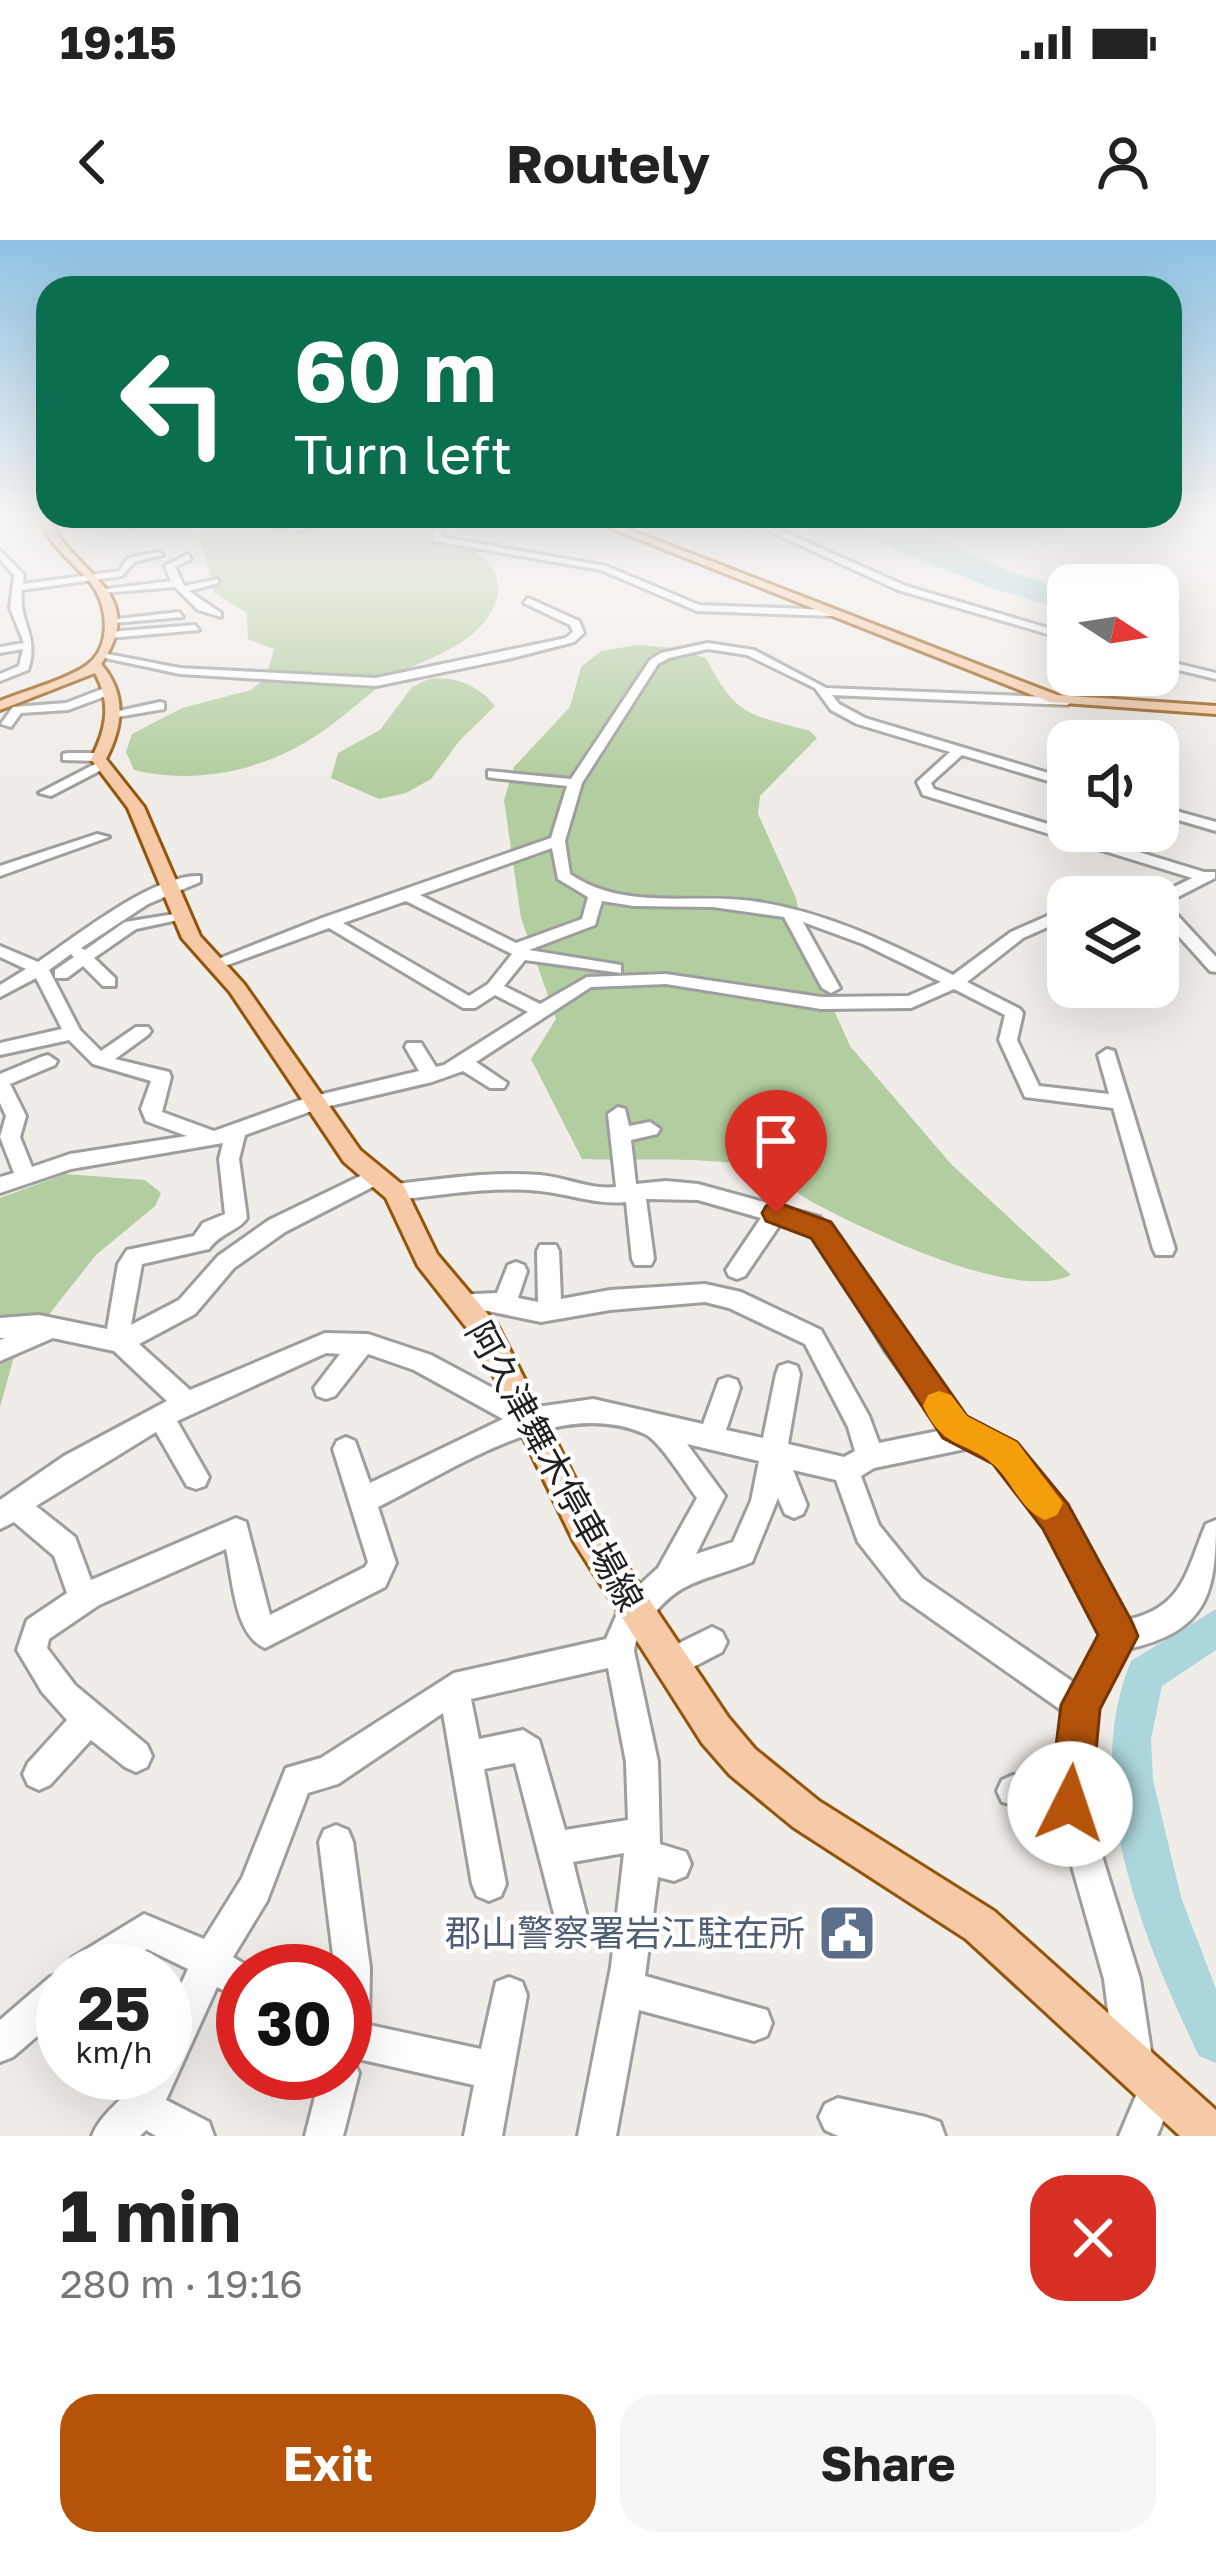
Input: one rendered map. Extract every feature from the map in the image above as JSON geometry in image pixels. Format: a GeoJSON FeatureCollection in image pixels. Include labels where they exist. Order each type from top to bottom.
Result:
{"type":"FeatureCollection","features":[{"type":"Feature","properties":{"kind":"main road"},"geometry":{"type":"LineString","coordinates":[[89,760],[112,731],[104,681],[111,627],[106,603]]}},
{"type":"Feature","properties":{"kind":"main road"},"geometry":{"type":"LineString","coordinates":[[806,603],[1016,686],[1067,701],[1216,710]]}},
{"type":"Feature","properties":{"kind":"main road"},"geometry":{"type":"LineString","coordinates":[[0,706],[104,681]]}},
{"type":"Feature","properties":{"kind":"main road","name":"阿久津舞木停車場線"},"geometry":{"type":"LineString","coordinates":[[89,760],[136,807],[182,883],[182,915],[191,938],[216,963],[352,1156],[387,1184],[410,1217],[427,1259],[497,1349],[528,1420],[634,1612],[736,1759],[792,1808],[901,1870],[981,1926],[1212,2136]]}},
{"type":"Feature","properties":{"kind":"street"},"geometry":{"type":"LineString","coordinates":[[0,677],[23,668],[30,645],[16,603]]}},
{"type":"Feature","properties":{"kind":"street"},"geometry":{"type":"LineString","coordinates":[[196,603],[217,615]]}},
{"type":"Feature","properties":{"kind":"street"},"geometry":{"type":"LineString","coordinates":[[7,724],[17,710],[68,706],[104,681],[181,671],[376,682],[570,640],[579,633],[578,626],[531,603]]}},
{"type":"Feature","properties":{"kind":"street"},"geometry":{"type":"LineString","coordinates":[[686,603],[833,614]]}},
{"type":"Feature","properties":{"kind":"street"},"geometry":{"type":"LineString","coordinates":[[954,603],[1047,631]]}},
{"type":"Feature","properties":{"kind":"street"},"geometry":{"type":"LineString","coordinates":[[750,652],[753,611]]}},
{"type":"Feature","properties":{"kind":"street"},"geometry":{"type":"LineString","coordinates":[[111,627],[179,615]]}},
{"type":"Feature","properties":{"kind":"street"},"geometry":{"type":"LineString","coordinates":[[111,627],[195,628]]}},
{"type":"Feature","properties":{"kind":"street"},"geometry":{"type":"LineString","coordinates":[[0,650],[30,645]]}},
{"type":"Feature","properties":{"kind":"street"},"geometry":{"type":"LineString","coordinates":[[1047,777],[847,716],[824,691],[750,652],[696,647],[654,662],[574,783],[558,841],[562,876],[596,898],[719,902],[841,926],[1016,1016],[1008,1040],[1032,1092],[1121,1102]]}},
{"type":"Feature","properties":{"kind":"street"},"geometry":{"type":"LineString","coordinates":[[1179,667],[1216,676]]}},
{"type":"Feature","properties":{"kind":"street"},"geometry":{"type":"LineString","coordinates":[[104,681],[160,706]]}},
{"type":"Feature","properties":{"kind":"street"},"geometry":{"type":"LineString","coordinates":[[824,691],[1067,701]]}},
{"type":"Feature","properties":{"kind":"street"},"geometry":{"type":"LineString","coordinates":[[959,751],[924,782],[928,792],[1210,874]]}},
{"type":"Feature","properties":{"kind":"street"},"geometry":{"type":"LineString","coordinates":[[46,789],[89,760]]}},
{"type":"Feature","properties":{"kind":"street"},"geometry":{"type":"LineString","coordinates":[[493,773],[574,783]]}},
{"type":"Feature","properties":{"kind":"street"},"geometry":{"type":"LineString","coordinates":[[1179,816],[1216,827]]}},
{"type":"Feature","properties":{"kind":"street"},"geometry":{"type":"LineString","coordinates":[[0,871],[102,837]]}},
{"type":"Feature","properties":{"kind":"street"},"geometry":{"type":"LineString","coordinates":[[216,963],[558,841]]}},
{"type":"Feature","properties":{"kind":"street"},"geometry":{"type":"LineString","coordinates":[[1179,891],[1210,874]]}},
{"type":"Feature","properties":{"kind":"street"},"geometry":{"type":"LineString","coordinates":[[8,988],[45,976],[130,905],[182,883]]}},
{"type":"Feature","properties":{"kind":"street"},"geometry":{"type":"LineString","coordinates":[[404,894],[520,953],[647,978]]}},
{"type":"Feature","properties":{"kind":"street"},"geometry":{"type":"LineString","coordinates":[[328,921],[469,1004],[494,988],[520,953],[586,924],[596,898]]}},
{"type":"Feature","properties":{"kind":"street"},"geometry":{"type":"LineString","coordinates":[[79,952],[137,922],[182,915]]}},
{"type":"Feature","properties":{"kind":"street"},"geometry":{"type":"LineString","coordinates":[[791,915],[831,988]]}},
{"type":"Feature","properties":{"kind":"street"},"geometry":{"type":"LineString","coordinates":[[0,1185],[70,1162],[224,1135],[314,1103],[432,1076],[466,1064],[587,982],[647,978],[821,1003],[910,1002],[954,983],[1017,935],[1047,921]]}},
{"type":"Feature","properties":{"kind":"street"},"geometry":{"type":"LineString","coordinates":[[1179,924],[1212,959]]}},
{"type":"Feature","properties":{"kind":"street"},"geometry":{"type":"LineString","coordinates":[[0,951],[45,976],[74,1033],[100,1060],[122,1070],[160,1075],[163,1083],[151,1114],[224,1135]]}},
{"type":"Feature","properties":{"kind":"street"},"geometry":{"type":"LineString","coordinates":[[79,952],[109,982]]}},
{"type":"Feature","properties":{"kind":"street"},"geometry":{"type":"LineString","coordinates":[[494,988],[540,1011]]}},
{"type":"Feature","properties":{"kind":"street"},"geometry":{"type":"LineString","coordinates":[[100,1060],[142,1031]]}},
{"type":"Feature","properties":{"kind":"street"},"geometry":{"type":"LineString","coordinates":[[0,1049],[74,1033]]}},
{"type":"Feature","properties":{"kind":"street"},"geometry":{"type":"LineString","coordinates":[[414,1047],[432,1076]]}},
{"type":"Feature","properties":{"kind":"street"},"geometry":{"type":"LineString","coordinates":[[1107,1055],[1164,1249]]}},
{"type":"Feature","properties":{"kind":"street"},"geometry":{"type":"LineString","coordinates":[[25,1175],[6,1128],[16,1116],[0,1081],[48,1061]]}},
{"type":"Feature","properties":{"kind":"street"},"geometry":{"type":"LineString","coordinates":[[466,1064],[497,1083]]}},
{"type":"Feature","properties":{"kind":"street"},"geometry":{"type":"LineString","coordinates":[[644,1259],[619,1148],[621,1124],[650,1129]]}},
{"type":"Feature","properties":{"kind":"street"},"geometry":{"type":"LineString","coordinates":[[189,1405],[121,1342],[118,1333],[129,1264],[135,1256],[202,1243],[211,1229],[236,1219],[224,1135]]}},
{"type":"Feature","properties":{"kind":"street"},"geometry":{"type":"LineString","coordinates":[[0,1328],[52,1328],[121,1342],[187,1307],[226,1262],[277,1226],[387,1184],[542,1183],[605,1196],[698,1192],[776,1213],[821,1230],[893,1343],[955,1427],[968,1437],[993,1443],[1064,1510],[1119,1636]]}},
{"type":"Feature","properties":{"kind":"street"},"geometry":{"type":"LineString","coordinates":[[737,1270],[776,1213]]}},
{"type":"Feature","properties":{"kind":"street"},"geometry":{"type":"LineString","coordinates":[[548,1251],[550,1310]]}},
{"type":"Feature","properties":{"kind":"street"},"geometry":{"type":"LineString","coordinates":[[504,1305],[516,1270]]}},
{"type":"Feature","properties":{"kind":"street"},"geometry":{"type":"LineString","coordinates":[[461,1302],[550,1310],[705,1293],[760,1310],[813,1337],[860,1424],[858,1464],[868,1533],[912,1588],[1081,1705]]}},
{"type":"Feature","properties":{"kind":"street"},"geometry":{"type":"LineString","coordinates":[[0,1351],[52,1328]]}},
{"type":"Feature","properties":{"kind":"street"},"geometry":{"type":"LineString","coordinates":[[83,1598],[65,1547],[7,1510],[89,1454],[325,1342],[346,1342],[422,1361],[528,1420]]}},
{"type":"Feature","properties":{"kind":"street"},"geometry":{"type":"LineString","coordinates":[[326,1388],[354,1354]]}},
{"type":"Feature","properties":{"kind":"street"},"geometry":{"type":"LineString","coordinates":[[668,1578],[742,1552],[764,1502],[788,1374]]}},
{"type":"Feature","properties":{"kind":"street"},"geometry":{"type":"LineString","coordinates":[[710,1440],[728,1388]]}},
{"type":"Feature","properties":{"kind":"street"},"geometry":{"type":"LineString","coordinates":[[362,1501],[528,1420],[593,1410],[774,1455],[858,1464],[968,1437]]}},
{"type":"Feature","properties":{"kind":"street"},"geometry":{"type":"LineString","coordinates":[[162,1419],[196,1477]]}},
{"type":"Feature","properties":{"kind":"street"},"geometry":{"type":"LineString","coordinates":[[596,2136],[623,1988],[645,1793],[619,1651],[623,1628],[668,1578],[712,1496],[657,1426]]}},
{"type":"Feature","properties":{"kind":"street"},"geometry":{"type":"LineString","coordinates":[[136,1756],[89,1719],[43,1669],[32,1643],[41,1626],[83,1598],[236,1532],[257,1623],[265,1633],[375,1577],[380,1569],[346,1449]]}},
{"type":"Feature","properties":{"kind":"street"},"geometry":{"type":"LineString","coordinates":[[774,1455],[794,1505]]}},
{"type":"Feature","properties":{"kind":"street"},"geometry":{"type":"LineString","coordinates":[[1119,1636],[1151,1631],[1178,1615],[1202,1580],[1216,1533]]}},
{"type":"Feature","properties":{"kind":"street"},"geometry":{"type":"LineString","coordinates":[[1119,1636],[1081,1705],[1070,1804],[1146,2076],[1138,2136]]}},
{"type":"Feature","properties":{"kind":"street"},"geometry":{"type":"LineString","coordinates":[[670,1664],[712,1642]]}},
{"type":"Feature","properties":{"kind":"street"},"geometry":{"type":"LineString","coordinates":[[192,2001],[255,1889],[297,1779],[327,1773],[454,1688],[619,1651]]}},
{"type":"Feature","properties":{"kind":"street"},"geometry":{"type":"LineString","coordinates":[[454,1688],[489,1884]]}},
{"type":"Feature","properties":{"kind":"street"},"geometry":{"type":"LineString","coordinates":[[39,1774],[89,1719]]}},
{"type":"Feature","properties":{"kind":"street"},"geometry":{"type":"LineString","coordinates":[[467,1757],[523,1746],[527,1750],[572,1925]]}},
{"type":"Feature","properties":{"kind":"street"},"geometry":{"type":"LineString","coordinates":[[1012,1791],[1070,1804]]}},
{"type":"Feature","properties":{"kind":"street"},"geometry":{"type":"LineString","coordinates":[[336,1843],[347,1944]]}},
{"type":"Feature","properties":{"kind":"street"},"geometry":{"type":"LineString","coordinates":[[553,1849],[641,1845],[674,1864]]}},
{"type":"Feature","properties":{"kind":"street"},"geometry":{"type":"LineString","coordinates":[[125,1944],[144,1931],[178,1944]]}},
{"type":"Feature","properties":{"kind":"street"},"geometry":{"type":"LineString","coordinates":[[192,1953],[216,1968]]}},
{"type":"Feature","properties":{"kind":"street"},"geometry":{"type":"LineString","coordinates":[[623,1988],[754,2024]]}},
{"type":"Feature","properties":{"kind":"street"},"geometry":{"type":"LineString","coordinates":[[483,2136],[508,1995]]}},
{"type":"Feature","properties":{"kind":"street"},"geometry":{"type":"LineString","coordinates":[[0,2044],[36,2013]]}},
{"type":"Feature","properties":{"kind":"street"},"geometry":{"type":"LineString","coordinates":[[372,2055],[494,2072]]}},
{"type":"Feature","properties":{"kind":"street"},"geometry":{"type":"LineString","coordinates":[[111,2136],[142,2100]]}},
{"type":"Feature","properties":{"kind":"street"},"geometry":{"type":"LineString","coordinates":[[161,2100],[195,2136]]}},
{"type":"Feature","properties":{"kind":"street"},"geometry":{"type":"LineString","coordinates":[[324,2136],[333,2100]]}},
{"type":"Feature","properties":{"kind":"street"},"geometry":{"type":"LineString","coordinates":[[838,2117],[926,2136]]}},
{"type":"Feature","properties":{"kind":"green space"},"geometry":{"type":"Polygon","coordinates":[[[231,603],[493,603],[485,621],[466,640],[391,678],[326,729],[282,755],[209,775],[134,770],[126,752],[132,734],[182,708],[251,690],[266,678],[274,649],[248,639],[247,613],[231,603]]]}},
{"type":"Feature","properties":{"kind":"green space"},"geometry":{"type":"Polygon","coordinates":[[[638,645],[674,648],[706,658],[727,692],[747,711],[810,731],[817,738],[760,796],[758,814],[796,898],[807,950],[850,1046],[951,1164],[1071,1275],[1046,1281],[1015,1279],[941,1260],[837,1215],[771,1174],[741,1164],[582,1159],[531,1059],[556,1019],[521,918],[504,800],[514,767],[570,707],[581,667],[601,651],[638,645]]]}},
{"type":"Feature","properties":{"kind":"green space"},"geometry":{"type":"Polygon","coordinates":[[[429,679],[466,684],[495,706],[460,740],[431,779],[406,793],[379,799],[331,778],[338,753],[380,730],[412,687],[429,679]]]}},
{"type":"Feature","properties":{"kind":"green space"},"geometry":{"type":"Polygon","coordinates":[[[65,1174],[145,1180],[161,1193],[155,1206],[96,1255],[13,1360],[0,1407],[0,1198],[65,1174]]]}},
{"type":"Feature","properties":{"kind":"waterway"},"geometry":{"type":"LineString","coordinates":[[1216,1628],[1145,1675],[1131,1748],[1139,1816],[1159,1897],[1216,2039]]}},
{"type":"Feature","properties":{"kind":"slow traffic"},"geometry":{"type":"LineString","coordinates":[[939,1406],[968,1437],[993,1443],[1005,1453],[1045,1503]]}},
{"type":"Feature","properties":{"kind":"place","name":"郡山警察署岩江駐在所"},"geometry":{"type":"Point","coordinates":[847,1933]}},
{"type":"Feature","properties":{"kind":"route"},"geometry":{"type":"LineString","coordinates":[[776,1213],[821,1230],[893,1343],[955,1427],[1005,1453],[1055,1516],[1119,1636],[1081,1705],[1071,1760],[1070,1804]]}}]}
